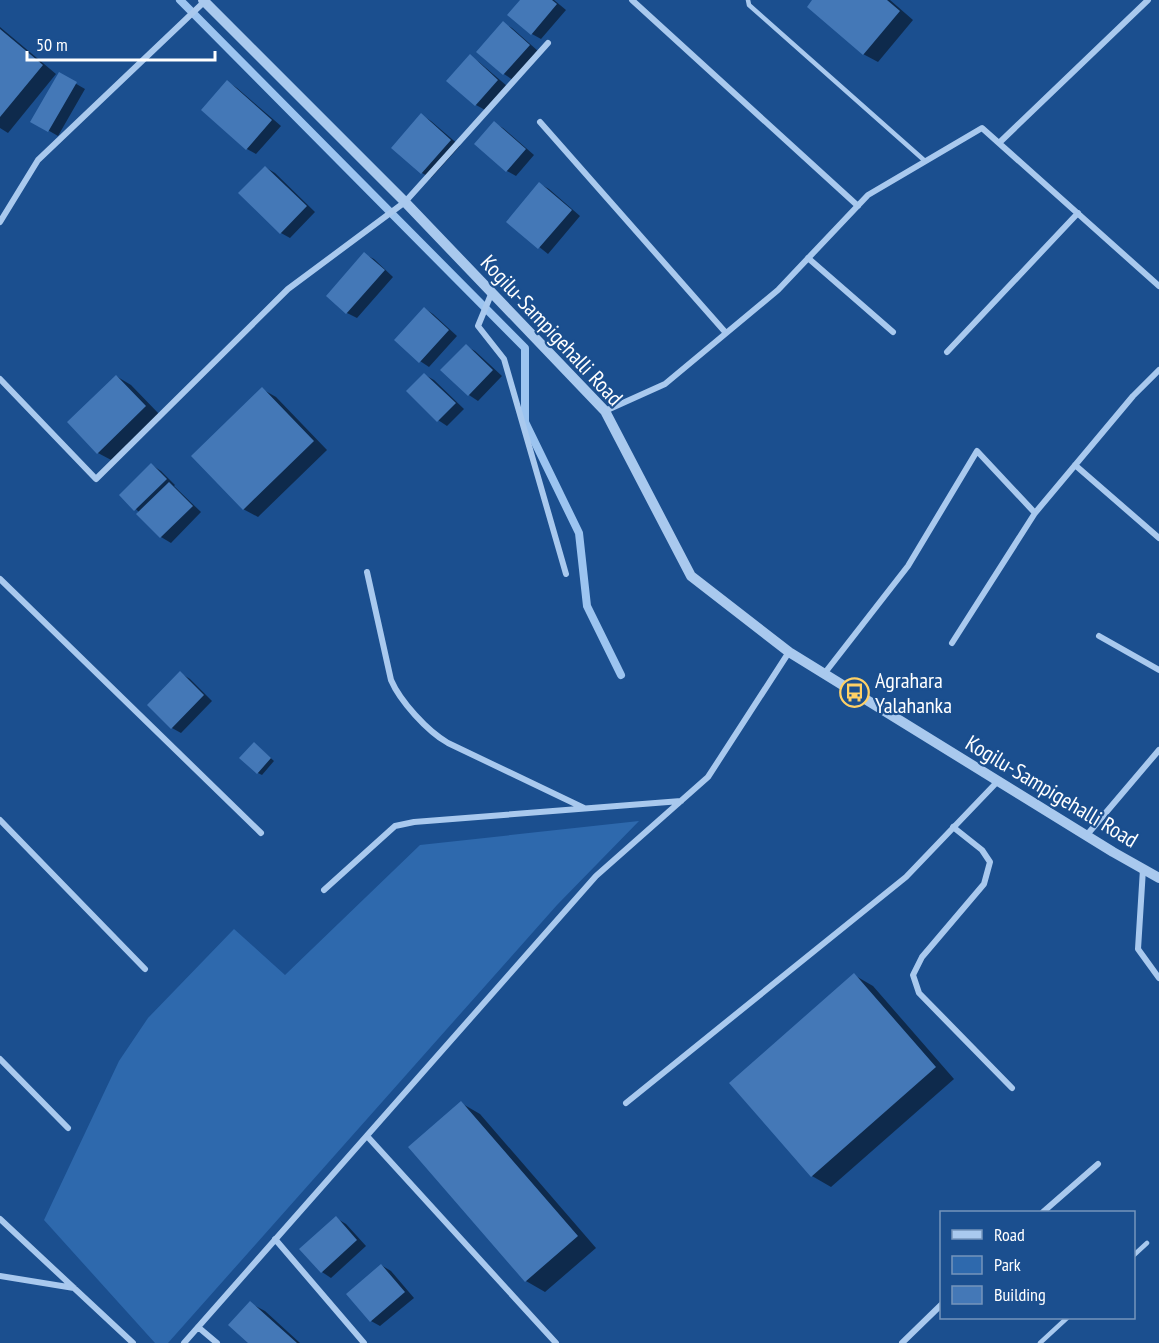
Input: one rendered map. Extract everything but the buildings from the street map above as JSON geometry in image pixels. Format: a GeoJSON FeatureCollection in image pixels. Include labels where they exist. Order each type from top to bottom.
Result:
{"type":"FeatureCollection","features":[{"type":"Feature","properties":{"kind":"street"},"geometry":{"type":"LineString","coordinates":[[632,0],[858,206]]}},
{"type":"Feature","properties":{"kind":"street"},"geometry":{"type":"LineString","coordinates":[[999,143],[1148,0]]}},
{"type":"Feature","properties":{"kind":"street"},"geometry":{"type":"LineString","coordinates":[[0,222],[38,160],[204,1]]}},
{"type":"Feature","properties":{"kind":"street","name":"Kogilu-Sampigehalli Road"},"geometry":{"type":"LineString","coordinates":[[204,1],[405,202],[605,411],[691,576],[789,652],[1086,836],[1159,878]]}},
{"type":"Feature","properties":{"kind":"street"},"geometry":{"type":"LineString","coordinates":[[0,379],[96,479],[288,289],[405,202],[548,43]]}},
{"type":"Feature","properties":{"kind":"street"},"geometry":{"type":"LineString","coordinates":[[540,122],[726,333]]}},
{"type":"Feature","properties":{"kind":"street"},"geometry":{"type":"LineString","coordinates":[[605,411],[665,384],[778,290],[868,195],[982,128],[1159,286]]}},
{"type":"Feature","properties":{"kind":"street"},"geometry":{"type":"LineString","coordinates":[[947,352],[1078,213]]}},
{"type":"Feature","properties":{"kind":"street"},"geometry":{"type":"LineString","coordinates":[[808,258],[893,332]]}},
{"type":"Feature","properties":{"kind":"street"},"geometry":{"type":"LineString","coordinates":[[492,292],[478,326],[504,359],[566,574]]}},
{"type":"Feature","properties":{"kind":"street"},"geometry":{"type":"LineString","coordinates":[[952,643],[1035,513],[1133,396],[1159,370]]}},
{"type":"Feature","properties":{"kind":"street"},"geometry":{"type":"LineString","coordinates":[[824,674],[908,566],[976,451],[1035,513]]}},
{"type":"Feature","properties":{"kind":"street"},"geometry":{"type":"LineString","coordinates":[[1075,465],[1159,538]]}},
{"type":"Feature","properties":{"kind":"street"},"geometry":{"type":"LineString","coordinates":[[367,572],[394,688],[430,730],[448,743],[585,808]]}},
{"type":"Feature","properties":{"kind":"street"},"geometry":{"type":"LineString","coordinates":[[0,579],[261,833]]}},
{"type":"Feature","properties":{"kind":"street"},"geometry":{"type":"LineString","coordinates":[[1099,636],[1159,670]]}},
{"type":"Feature","properties":{"kind":"street"},"geometry":{"type":"LineString","coordinates":[[184,1343],[596,876],[708,777],[789,652]]}},
{"type":"Feature","properties":{"kind":"street"},"geometry":{"type":"LineString","coordinates":[[1086,836],[1159,750]]}},
{"type":"Feature","properties":{"kind":"street"},"geometry":{"type":"LineString","coordinates":[[626,1103],[906,876],[998,781]]}},
{"type":"Feature","properties":{"kind":"street"},"geometry":{"type":"LineString","coordinates":[[324,890],[395,826],[414,822],[682,801]]}},
{"type":"Feature","properties":{"kind":"street"},"geometry":{"type":"LineString","coordinates":[[0,820],[145,969]]}},
{"type":"Feature","properties":{"kind":"street"},"geometry":{"type":"LineString","coordinates":[[953,827],[982,850],[990,862],[984,884],[921,957],[914,975],[919,993],[1012,1088]]}},
{"type":"Feature","properties":{"kind":"street"},"geometry":{"type":"LineString","coordinates":[[1143,869],[1138,949],[1159,978]]}},
{"type":"Feature","properties":{"kind":"street"},"geometry":{"type":"LineString","coordinates":[[0,1059],[68,1128]]}},
{"type":"Feature","properties":{"kind":"street"},"geometry":{"type":"LineString","coordinates":[[367,1136],[556,1343]]}},
{"type":"Feature","properties":{"kind":"street"},"geometry":{"type":"LineString","coordinates":[[1044,1211],[1098,1164]]}},
{"type":"Feature","properties":{"kind":"street"},"geometry":{"type":"LineString","coordinates":[[0,1219],[133,1343]]}},
{"type":"Feature","properties":{"kind":"street"},"geometry":{"type":"LineString","coordinates":[[275,1239],[364,1343]]}},
{"type":"Feature","properties":{"kind":"street"},"geometry":{"type":"LineString","coordinates":[[0,1276],[74,1288]]}},
{"type":"Feature","properties":{"kind":"street"},"geometry":{"type":"LineString","coordinates":[[902,1343],[940,1306]]}},
{"type":"Feature","properties":{"kind":"street"},"geometry":{"type":"LineString","coordinates":[[198,1327],[217,1343]]}},
{"type":"Feature","properties":{"kind":"lane"},"geometry":{"type":"LineString","coordinates":[[747,0],[749,5],[925,161]]}},
{"type":"Feature","properties":{"kind":"lane"},"geometry":{"type":"LineString","coordinates":[[1135,1254],[1147,1243]]}},
{"type":"Feature","properties":{"kind":"lane"},"geometry":{"type":"LineString","coordinates":[[1040,1343],[1065,1319]]}},
{"type":"Feature","properties":{"kind":"green space"},"geometry":{"type":"Polygon","coordinates":[[[639,821],[557,905],[168,1343],[155,1343],[44,1220],[119,1061],[148,1018],[234,929],[285,975],[420,845],[639,821]]]}},
{"type":"Feature","properties":{"kind":"waterway"},"geometry":{"type":"LineString","coordinates":[[180,0],[525,348],[525,422],[579,533],[587,606],[621,675]]}},
{"type":"Feature","properties":{"kind":"place","name":"Agrahara Yalahanka"},"geometry":{"type":"Point","coordinates":[854,693]}}]}
